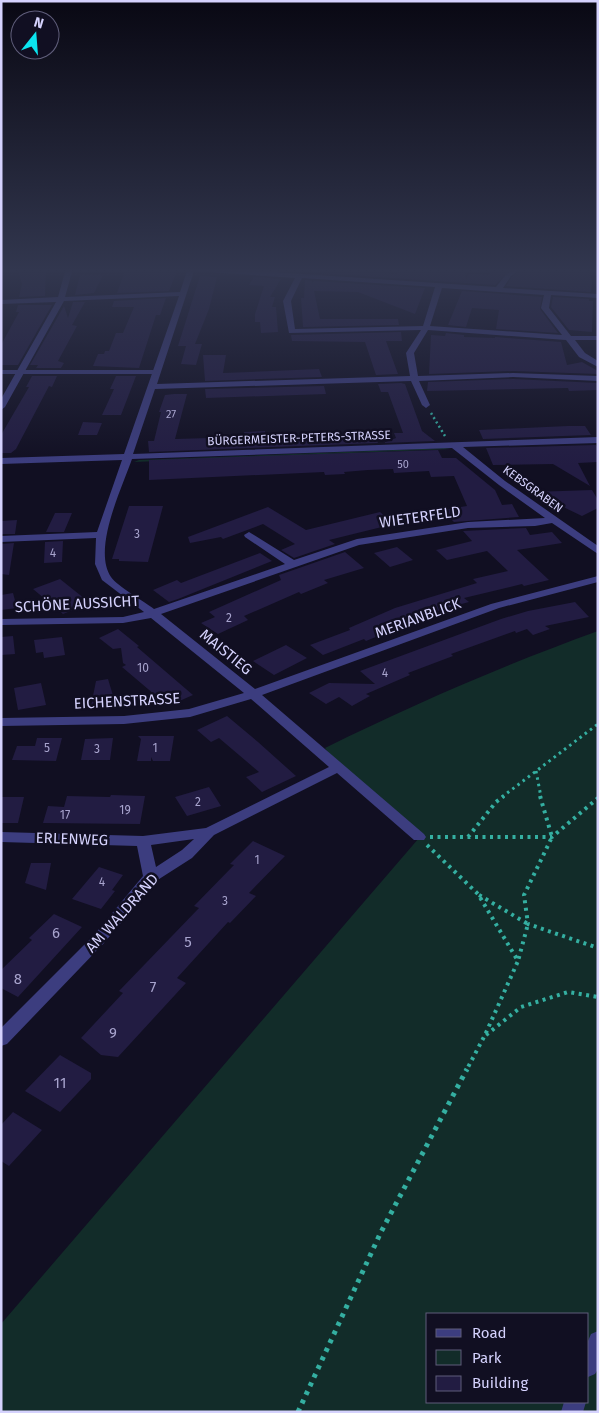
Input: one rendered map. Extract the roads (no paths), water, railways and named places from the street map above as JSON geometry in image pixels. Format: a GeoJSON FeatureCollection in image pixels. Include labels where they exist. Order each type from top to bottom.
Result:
{"type":"FeatureCollection","features":[{"type":"Feature","properties":{"kind":"street"},"geometry":{"type":"LineString","coordinates":[[1,408],[42,334]]}},
{"type":"Feature","properties":{"kind":"street","name":"MAISTIEG"},"geometry":{"type":"LineString","coordinates":[[170,334],[101,535],[100,564],[107,580],[154,614],[252,694],[339,767],[419,838]]}},
{"type":"Feature","properties":{"kind":"street"},"geometry":{"type":"LineString","coordinates":[[422,334],[410,353],[414,378],[426,405]]}},
{"type":"Feature","properties":{"kind":"street"},"geometry":{"type":"LineString","coordinates":[[510,334],[598,338]]}},
{"type":"Feature","properties":{"kind":"street"},"geometry":{"type":"LineString","coordinates":[[565,334],[582,354],[598,365]]}},
{"type":"Feature","properties":{"kind":"street"},"geometry":{"type":"LineString","coordinates":[[152,387],[513,375],[598,378]]}},
{"type":"Feature","properties":{"kind":"street","name":"BÜRGERMEISTER-PETERS-STRASSE"},"geometry":{"type":"LineString","coordinates":[[1,461],[598,440]]}},
{"type":"Feature","properties":{"kind":"street","name":"KEBSGRABEN"},"geometry":{"type":"LineString","coordinates":[[454,445],[502,483],[598,551]]}},
{"type":"Feature","properties":{"kind":"street","name":"WIETERFELD"},"geometry":{"type":"LineString","coordinates":[[154,614],[357,542],[468,525],[555,520]]}},
{"type":"Feature","properties":{"kind":"street"},"geometry":{"type":"LineString","coordinates":[[1,540],[101,535]]}},
{"type":"Feature","properties":{"kind":"street"},"geometry":{"type":"LineString","coordinates":[[249,535],[293,564]]}},
{"type":"Feature","properties":{"kind":"street","name":"MERIANBLICK"},"geometry":{"type":"LineString","coordinates":[[252,694],[495,606],[598,579]]}},
{"type":"Feature","properties":{"kind":"street","name":"SCHÖNE AUSSICHT"},"geometry":{"type":"LineString","coordinates":[[1,622],[123,620],[154,614]]}},
{"type":"Feature","properties":{"kind":"street","name":"EICHENSTRASSE"},"geometry":{"type":"LineString","coordinates":[[1,722],[124,720],[190,713],[252,694]]}},
{"type":"Feature","properties":{"kind":"street","name":"AM WALDRAND"},"geometry":{"type":"LineString","coordinates":[[1,1038],[100,939],[151,877],[187,854],[210,832],[339,767]]}},
{"type":"Feature","properties":{"kind":"street","name":"ERLENWEG"},"geometry":{"type":"LineString","coordinates":[[1,837],[143,841],[210,832]]}},
{"type":"Feature","properties":{"kind":"street"},"geometry":{"type":"LineString","coordinates":[[143,841],[151,877]]}},
{"type":"Feature","properties":{"kind":"street"},"geometry":{"type":"LineString","coordinates":[[589,1364],[598,1341]]}},
{"type":"Feature","properties":{"kind":"lane"},"geometry":{"type":"LineString","coordinates":[[1,372],[157,372]]}}]}
